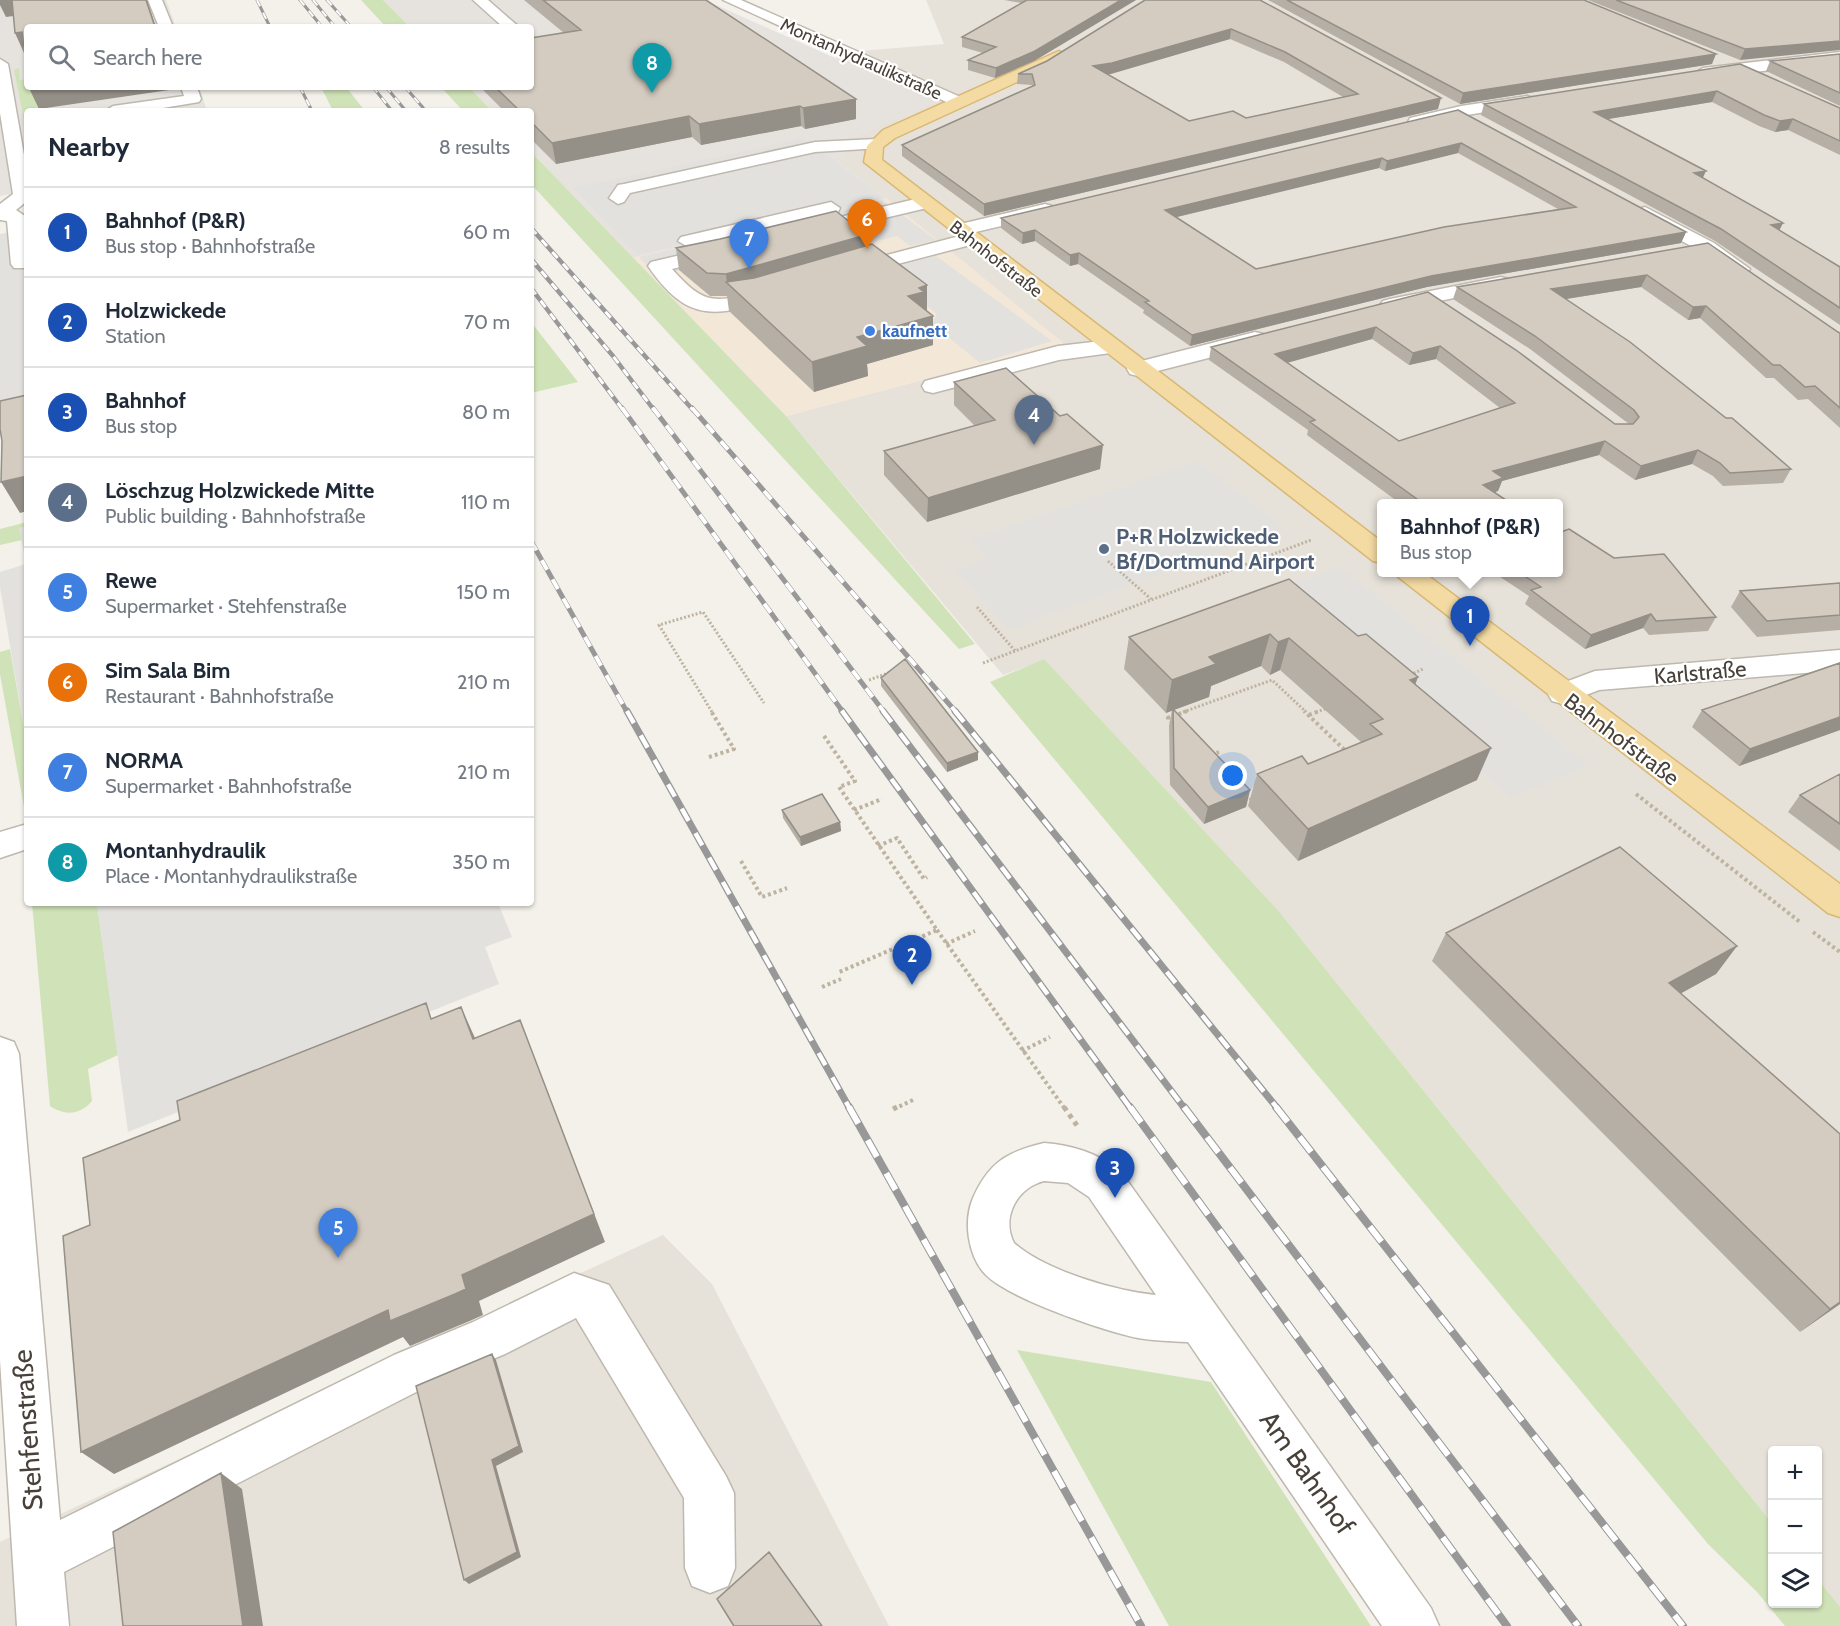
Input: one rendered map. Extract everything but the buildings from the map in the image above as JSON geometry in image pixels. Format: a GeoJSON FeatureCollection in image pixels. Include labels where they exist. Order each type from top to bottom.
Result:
{"type":"FeatureCollection","features":[{"type":"Feature","properties":{"kind":"main road"},"geometry":{"type":"LineString","coordinates":[[876,144],[889,134],[1040,66],[1080,42]]}},
{"type":"Feature","properties":{"kind":"main road","name":"Bahnhofstraße"},"geometry":{"type":"LineString","coordinates":[[876,144],[872,153],[873,162],[1138,369],[1377,551]]}},
{"type":"Feature","properties":{"kind":"main road","name":"Bahnhofstraße"},"geometry":{"type":"LineString","coordinates":[[1410,577],[1840,903]]}},
{"type":"Feature","properties":{"kind":"street"},"geometry":{"type":"LineString","coordinates":[[155,0],[165,24]]}},
{"type":"Feature","properties":{"kind":"street"},"geometry":{"type":"LineString","coordinates":[[480,0],[508,24]]}},
{"type":"Feature","properties":{"kind":"street","name":"Montanhydraulikstraße"},"geometry":{"type":"LineString","coordinates":[[730,0],[959,102]]}},
{"type":"Feature","properties":{"kind":"street"},"geometry":{"type":"LineString","coordinates":[[1707,55],[1769,81]]}},
{"type":"Feature","properties":{"kind":"street"},"geometry":{"type":"LineString","coordinates":[[1692,75],[1738,67],[1840,57]]}},
{"type":"Feature","properties":{"kind":"street"},"geometry":{"type":"LineString","coordinates":[[0,213],[14,204],[21,195],[6,65]]}},
{"type":"Feature","properties":{"kind":"street"},"geometry":{"type":"LineString","coordinates":[[133,108],[193,99],[190,90]]}},
{"type":"Feature","properties":{"kind":"street"},"geometry":{"type":"LineString","coordinates":[[1403,125],[1461,111],[1542,98]]}},
{"type":"Feature","properties":{"kind":"street"},"geometry":{"type":"LineString","coordinates":[[1440,100],[1481,122]]}},
{"type":"Feature","properties":{"kind":"street"},"geometry":{"type":"LineString","coordinates":[[618,198],[624,189],[815,147],[876,144]]}},
{"type":"Feature","properties":{"kind":"street"},"geometry":{"type":"LineString","coordinates":[[672,243],[853,201]]}},
{"type":"Feature","properties":{"kind":"street"},"geometry":{"type":"LineString","coordinates":[[1625,202],[1707,247],[1754,278]]}},
{"type":"Feature","properties":{"kind":"street"},"geometry":{"type":"LineString","coordinates":[[790,288],[729,303],[702,304],[690,299],[658,266],[924,203]]}},
{"type":"Feature","properties":{"kind":"street"},"geometry":{"type":"LineString","coordinates":[[829,278],[1056,207]]}},
{"type":"Feature","properties":{"kind":"street"},"geometry":{"type":"LineString","coordinates":[[0,213],[16,216],[21,264]]}},
{"type":"Feature","properties":{"kind":"street"},"geometry":{"type":"LineString","coordinates":[[1672,253],[1707,247]]}},
{"type":"Feature","properties":{"kind":"street"},"geometry":{"type":"LineString","coordinates":[[1373,309],[1428,295],[1521,279]]}},
{"type":"Feature","properties":{"kind":"street"},"geometry":{"type":"LineString","coordinates":[[1428,295],[1456,313]]}},
{"type":"Feature","properties":{"kind":"street"},"geometry":{"type":"LineString","coordinates":[[1138,369],[1272,335]]}},
{"type":"Feature","properties":{"kind":"street"},"geometry":{"type":"LineString","coordinates":[[933,386],[1058,353],[1110,347]]}},
{"type":"Feature","properties":{"kind":"street","name":"Karlstraße"},"geometry":{"type":"LineString","coordinates":[[1563,694],[1595,681],[1840,660]]}},
{"type":"Feature","properties":{"kind":"street"},"geometry":{"type":"LineString","coordinates":[[0,845],[24,837]]}},
{"type":"Feature","properties":{"kind":"street","name":"Stehfenstraße"},"geometry":{"type":"LineString","coordinates":[[0,1054],[42,1626]]}},
{"type":"Feature","properties":{"kind":"street","name":"Am Bahnhof"},"geometry":{"type":"LineString","coordinates":[[1200,1320],[1130,1314],[1018,1273],[1000,1260],[987,1220],[991,1200],[1002,1182],[1019,1169],[1040,1162],[1063,1162],[1085,1169],[1104,1183],[1200,1320],[1413,1626]]}},
{"type":"Feature","properties":{"kind":"street"},"geometry":{"type":"LineString","coordinates":[[38,1558],[410,1371],[489,1338],[574,1295],[593,1301],[709,1493],[710,1568]]}},
{"type":"Feature","properties":{"kind":"path"},"geometry":{"type":"LineString","coordinates":[[983,663],[1314,539]]}},
{"type":"Feature","properties":{"kind":"path"},"geometry":{"type":"LineString","coordinates":[[1108,561],[1152,599]]}},
{"type":"Feature","properties":{"kind":"path"},"geometry":{"type":"LineString","coordinates":[[976,607],[1016,652]]}},
{"type":"Feature","properties":{"kind":"path"},"geometry":{"type":"LineString","coordinates":[[709,757],[734,749],[659,625],[703,612],[764,703]]}},
{"type":"Feature","properties":{"kind":"path"},"geometry":{"type":"LineString","coordinates":[[869,680],[899,669]]}},
{"type":"Feature","properties":{"kind":"path"},"geometry":{"type":"LineString","coordinates":[[1403,678],[1423,669]]}},
{"type":"Feature","properties":{"kind":"path"},"geometry":{"type":"LineString","coordinates":[[888,673],[896,680]]}},
{"type":"Feature","properties":{"kind":"path"},"geometry":{"type":"LineString","coordinates":[[1272,680],[1351,756],[1239,805],[1208,771],[1216,769],[1205,758],[1168,718],[1272,680]]}},
{"type":"Feature","properties":{"kind":"path"},"geometry":{"type":"LineString","coordinates":[[1309,715],[1330,707]]}},
{"type":"Feature","properties":{"kind":"path"},"geometry":{"type":"LineString","coordinates":[[824,736],[855,781],[839,787],[946,944],[1081,1131]]}},
{"type":"Feature","properties":{"kind":"path"},"geometry":{"type":"LineString","coordinates":[[1205,758],[1219,752]]}},
{"type":"Feature","properties":{"kind":"path"},"geometry":{"type":"LineString","coordinates":[[854,810],[882,799]]}},
{"type":"Feature","properties":{"kind":"path"},"geometry":{"type":"LineString","coordinates":[[878,846],[897,838],[924,879],[927,877]]}},
{"type":"Feature","properties":{"kind":"path"},"geometry":{"type":"LineString","coordinates":[[741,861],[762,897],[787,888]]}},
{"type":"Feature","properties":{"kind":"path"},"geometry":{"type":"LineString","coordinates":[[837,973],[937,930]]}},
{"type":"Feature","properties":{"kind":"path"},"geometry":{"type":"LineString","coordinates":[[946,944],[975,930]]}},
{"type":"Feature","properties":{"kind":"path"},"geometry":{"type":"LineString","coordinates":[[822,987],[841,979]]}},
{"type":"Feature","properties":{"kind":"path"},"geometry":{"type":"LineString","coordinates":[[1022,1051],[1050,1037]]}},
{"type":"Feature","properties":{"kind":"path"},"geometry":{"type":"LineString","coordinates":[[893,1109],[913,1100]]}},
{"type":"Feature","properties":{"kind":"shaded area"},"geometry":{"type":"Polygon","coordinates":[[[0,0],[166,0],[175,24],[24,24],[24,90],[200,90],[206,108],[24,108],[24,192],[0,196],[0,0]]]}},
{"type":"Feature","properties":{"kind":"shaded area"},"geometry":{"type":"Polygon","coordinates":[[[383,0],[705,0],[935,103],[858,134],[840,162],[886,198],[632,258],[534,155],[534,108],[489,108],[472,90],[534,90],[534,24],[407,24],[383,0]]]}},
{"type":"Feature","properties":{"kind":"shaded area"},"geometry":{"type":"Polygon","coordinates":[[[926,0],[1840,0],[1840,1607],[1822,1584],[1822,1446],[1768,1446],[1768,1518],[1277,909],[1044,660],[1003,675],[786,416],[1063,343],[839,162],[858,134],[934,103],[835,58],[860,51],[944,44],[926,0]]]}},
{"type":"Feature","properties":{"kind":"shaded area"},"geometry":{"type":"Polygon","coordinates":[[[803,138],[884,198],[637,255],[573,188],[803,138]]]}},
{"type":"Feature","properties":{"kind":"shaded area"},"geometry":{"type":"Polygon","coordinates":[[[886,198],[1063,343],[786,416],[632,258],[886,198]]]}},
{"type":"Feature","properties":{"kind":"shaded area"},"geometry":{"type":"Polygon","coordinates":[[[882,200],[936,240],[910,246],[897,236],[854,247],[837,233],[657,276],[639,257],[882,200]]]}},
{"type":"Feature","properties":{"kind":"shaded area"},"geometry":{"type":"Polygon","coordinates":[[[24,230],[24,427],[0,422],[0,234],[24,230]]]}},
{"type":"Feature","properties":{"kind":"shaded area"},"geometry":{"type":"Polygon","coordinates":[[[936,256],[1052,341],[980,363],[932,324],[937,314],[903,287],[742,306],[936,256]]]}},
{"type":"Feature","properties":{"kind":"shaded area","name":"P+R Holzwickede Bf/Dortmund Airport"},"geometry":{"type":"Polygon","coordinates":[[[1198,461],[1285,528],[1009,630],[954,570],[987,559],[970,539],[1198,461]]]}},
{"type":"Feature","properties":{"kind":"shaded area"},"geometry":{"type":"Polygon","coordinates":[[[24,527],[24,554],[19,528],[24,527]]]}},
{"type":"Feature","properties":{"kind":"shaded area"},"geometry":{"type":"Polygon","coordinates":[[[24,565],[24,727],[0,587],[0,572],[24,565]]]}},
{"type":"Feature","properties":{"kind":"shaded area"},"geometry":{"type":"Polygon","coordinates":[[[1339,566],[1589,765],[1511,798],[1272,591],[1339,566]]]}},
{"type":"Feature","properties":{"kind":"shaded area"},"geometry":{"type":"Polygon","coordinates":[[[97,906],[499,906],[512,937],[485,947],[499,984],[128,1132],[97,906]]]}},
{"type":"Feature","properties":{"kind":"shaded area"},"geometry":{"type":"Polygon","coordinates":[[[663,1235],[712,1284],[889,1626],[0,1626],[0,1542],[663,1235]]]}},
{"type":"Feature","properties":{"kind":"green space"},"geometry":{"type":"Polygon","coordinates":[[[361,0],[383,0],[407,24],[383,24],[361,0]]]}},
{"type":"Feature","properties":{"kind":"green space"},"geometry":{"type":"Polygon","coordinates":[[[19,68],[20,80],[24,79],[24,90],[36,90],[40,108],[24,108],[24,120],[14,70],[19,68]]]}},
{"type":"Feature","properties":{"kind":"green space"},"geometry":{"type":"Polygon","coordinates":[[[322,90],[348,90],[363,108],[332,108],[322,90]]]}},
{"type":"Feature","properties":{"kind":"green space"},"geometry":{"type":"Polygon","coordinates":[[[444,90],[472,90],[489,108],[460,108],[444,90]]]}},
{"type":"Feature","properties":{"kind":"green space"},"geometry":{"type":"Polygon","coordinates":[[[534,155],[786,416],[975,644],[959,649],[534,187],[534,155]]]}},
{"type":"Feature","properties":{"kind":"green space"},"geometry":{"type":"Polygon","coordinates":[[[534,326],[578,382],[534,392],[534,326]]]}},
{"type":"Feature","properties":{"kind":"green space"},"geometry":{"type":"Polygon","coordinates":[[[24,523],[24,527],[20,528],[22,540],[0,545],[0,529],[24,523]]]}},
{"type":"Feature","properties":{"kind":"green space"},"geometry":{"type":"Polygon","coordinates":[[[10,649],[24,728],[24,807],[0,674],[0,652],[10,649]]]}},
{"type":"Feature","properties":{"kind":"green space"},"geometry":{"type":"Polygon","coordinates":[[[1044,659],[1277,909],[1768,1518],[1768,1605],[1708,1544],[990,682],[1044,659]]]}},
{"type":"Feature","properties":{"kind":"green space"},"geometry":{"type":"Polygon","coordinates":[[[32,906],[97,906],[118,1055],[88,1069],[92,1101],[87,1106],[67,1113],[50,1106],[32,906]]]}},
{"type":"Feature","properties":{"kind":"green space"},"geometry":{"type":"Polygon","coordinates":[[[1017,1350],[1211,1382],[1371,1626],[1169,1626],[1017,1350]]]}},
{"type":"Feature","properties":{"kind":"green space"},"geometry":{"type":"Polygon","coordinates":[[[1822,1584],[1840,1607],[1840,1626],[1785,1626],[1770,1608],[1822,1608],[1822,1584]]]}},
{"type":"Feature","properties":{"kind":"railway"},"geometry":{"type":"LineString","coordinates":[[257,0],[269,24]]}},
{"type":"Feature","properties":{"kind":"railway"},"geometry":{"type":"LineString","coordinates":[[300,0],[320,24]]}},
{"type":"Feature","properties":{"kind":"railway"},"geometry":{"type":"LineString","coordinates":[[313,0],[333,24]]}},
{"type":"Feature","properties":{"kind":"railway"},"geometry":{"type":"LineString","coordinates":[[327,0],[348,24]]}},
{"type":"Feature","properties":{"kind":"railway"},"geometry":{"type":"LineString","coordinates":[[302,90],[310,108]]}},
{"type":"Feature","properties":{"kind":"railway"},"geometry":{"type":"LineString","coordinates":[[375,90],[390,108]]}},
{"type":"Feature","properties":{"kind":"railway"},"geometry":{"type":"LineString","coordinates":[[388,90],[404,108]]}},
{"type":"Feature","properties":{"kind":"railway"},"geometry":{"type":"LineString","coordinates":[[408,90],[423,108]]}},
{"type":"Feature","properties":{"kind":"railway"},"geometry":{"type":"LineString","coordinates":[[534,231],[693,410]]}},
{"type":"Feature","properties":{"kind":"railway"},"geometry":{"type":"LineString","coordinates":[[534,263],[613,356],[654,410]]}},
{"type":"Feature","properties":{"kind":"railway"},"geometry":{"type":"LineString","coordinates":[[534,292],[623,410]]}},
{"type":"Feature","properties":{"kind":"railway"},"geometry":{"type":"LineString","coordinates":[[622,408],[843,712]]}},
{"type":"Feature","properties":{"kind":"railway"},"geometry":{"type":"LineString","coordinates":[[653,408],[884,712]]}},
{"type":"Feature","properties":{"kind":"railway"},"geometry":{"type":"LineString","coordinates":[[692,408],[956,712]]}},
{"type":"Feature","properties":{"kind":"railway"},"geometry":{"type":"LineString","coordinates":[[534,546],[627,712]]}},
{"type":"Feature","properties":{"kind":"railway"},"geometry":{"type":"LineString","coordinates":[[627,711],[850,1109]]}},
{"type":"Feature","properties":{"kind":"railway"},"geometry":{"type":"LineString","coordinates":[[842,711],[1131,1109]]}},
{"type":"Feature","properties":{"kind":"railway"},"geometry":{"type":"LineString","coordinates":[[883,711],[1185,1109]]}},
{"type":"Feature","properties":{"kind":"railway"},"geometry":{"type":"LineString","coordinates":[[955,711],[1278,1109]]}},
{"type":"Feature","properties":{"kind":"railway"},"geometry":{"type":"LineString","coordinates":[[849,1107],[1141,1626]]}},
{"type":"Feature","properties":{"kind":"railway"},"geometry":{"type":"LineString","coordinates":[[1130,1107],[1507,1626]]}},
{"type":"Feature","properties":{"kind":"railway"},"geometry":{"type":"LineString","coordinates":[[1184,1107],[1578,1626]]}},
{"type":"Feature","properties":{"kind":"railway"},"geometry":{"type":"LineString","coordinates":[[1276,1107],[1683,1626]]}},
{"type":"Feature","properties":{"kind":"place","name":"Montanhydraulik"},"geometry":{"type":"Point","coordinates":[652,93]}},
{"type":"Feature","properties":{"kind":"place","name":"Sim Sala Bim"},"geometry":{"type":"Point","coordinates":[867,249]}},
{"type":"Feature","properties":{"kind":"place","name":"NORMA"},"geometry":{"type":"Point","coordinates":[749,269]}},
{"type":"Feature","properties":{"kind":"place","name":"kaufnett"},"geometry":{"type":"Point","coordinates":[870,331]}},
{"type":"Feature","properties":{"kind":"place","name":"Löschzug Holzwickede Mitte"},"geometry":{"type":"Point","coordinates":[1034,445]}},
{"type":"Feature","properties":{"kind":"place","name":"P+R Holzwickede Bf/Dortmund Airport"},"geometry":{"type":"Point","coordinates":[1104,549]}},
{"type":"Feature","properties":{"kind":"place","name":"Bahnhof (P&R)"},"geometry":{"type":"Point","coordinates":[1470,646]}},
{"type":"Feature","properties":{"kind":"place","name":"Holzwickede"},"geometry":{"type":"Point","coordinates":[912,985]}},
{"type":"Feature","properties":{"kind":"place","name":"Bahnhof"},"geometry":{"type":"Point","coordinates":[1115,1198]}},
{"type":"Feature","properties":{"kind":"place","name":"Rewe"},"geometry":{"type":"Point","coordinates":[338,1258]}}]}
